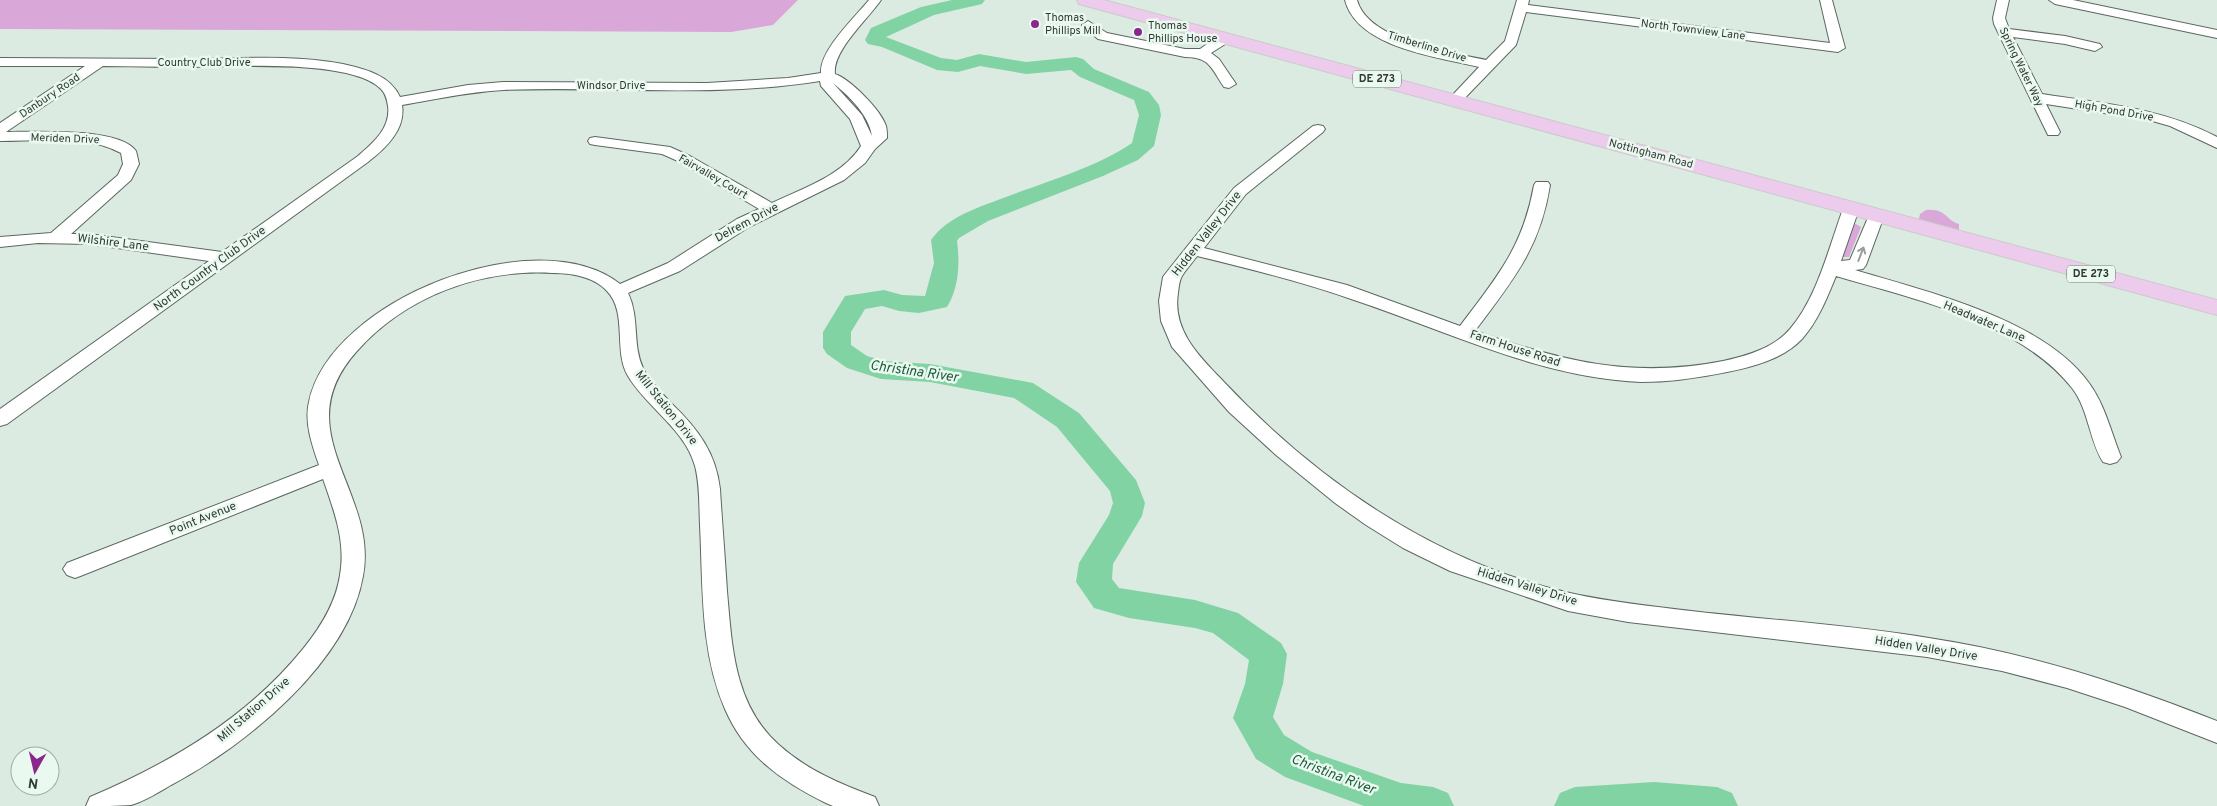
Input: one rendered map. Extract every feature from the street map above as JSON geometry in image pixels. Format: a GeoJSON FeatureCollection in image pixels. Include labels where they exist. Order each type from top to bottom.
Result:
{"type":"FeatureCollection","features":[{"type":"Feature","properties":{"kind":"main road","name":"Nottingham Road"},"geometry":{"type":"LineString","coordinates":[[1085,0],[2217,308]]}},
{"type":"Feature","properties":{"kind":"street"},"geometry":{"type":"LineString","coordinates":[[828,76],[827,67],[831,55],[875,0]]}},
{"type":"Feature","properties":{"kind":"street","name":"Timberline Drive"},"geometry":{"type":"LineString","coordinates":[[1351,0],[1360,20],[1388,37],[1489,65]]}},
{"type":"Feature","properties":{"kind":"street","name":"North Townview Lane"},"geometry":{"type":"LineString","coordinates":[[1522,4],[1838,48],[1826,0]]}},
{"type":"Feature","properties":{"kind":"street","name":"Spring Water Way"},"geometry":{"type":"LineString","coordinates":[[2003,0],[1999,18],[2004,32],[2053,132]]}},
{"type":"Feature","properties":{"kind":"street"},"geometry":{"type":"LineString","coordinates":[[2055,0],[2217,34]]}},
{"type":"Feature","properties":{"kind":"street"},"geometry":{"type":"LineString","coordinates":[[1454,101],[1511,42],[1522,4]]}},
{"type":"Feature","properties":{"kind":"street"},"geometry":{"type":"LineString","coordinates":[[1088,25],[1103,36],[1185,53],[1203,53],[1225,38]]}},
{"type":"Feature","properties":{"kind":"street"},"geometry":{"type":"LineString","coordinates":[[2004,32],[2065,40],[2095,48]]}},
{"type":"Feature","properties":{"kind":"street"},"geometry":{"type":"LineString","coordinates":[[1203,53],[1214,62],[1229,84]]}},
{"type":"Feature","properties":{"kind":"street","name":"Country Club Drive"},"geometry":{"type":"LineString","coordinates":[[0,62],[281,63],[331,67],[376,80],[388,88],[394,102]]}},
{"type":"Feature","properties":{"kind":"street","name":"Danbury Road"},"geometry":{"type":"LineString","coordinates":[[0,130],[100,62]]}},
{"type":"Feature","properties":{"kind":"street","name":"Windsor Drive"},"geometry":{"type":"LineString","coordinates":[[394,102],[449,91],[495,86],[747,86],[784,84],[828,76]]}},
{"type":"Feature","properties":{"kind":"street","name":"Delrem Drive"},"geometry":{"type":"LineString","coordinates":[[618,291],[674,267],[727,232],[838,177],[860,160],[869,146],[880,138],[878,125],[874,118],[839,80],[828,76]]}},
{"type":"Feature","properties":{"kind":"street","name":"High Pond Drive"},"geometry":{"type":"LineString","coordinates":[[2037,98],[2135,113],[2191,130],[2217,143]]}},
{"type":"Feature","properties":{"kind":"street","name":"North Country Club Drive"},"geometry":{"type":"LineString","coordinates":[[0,419],[374,150],[389,133],[394,124],[396,117],[394,102]]}},
{"type":"Feature","properties":{"kind":"street","name":"Hidden Valley Drive"},"geometry":{"type":"LineString","coordinates":[[1318,129],[1240,191],[1172,277],[1168,301],[1170,321],[1180,343],[1199,367],[1236,407],[1276,444],[1343,498],[1411,542],[1458,565],[1568,602],[1628,613],[1927,647],[2002,661],[2067,678],[2132,699],[2217,732]]}},
{"type":"Feature","properties":{"kind":"street","name":"Meriden Drive"},"geometry":{"type":"LineString","coordinates":[[0,137],[87,138],[112,143],[128,151],[131,164],[125,177],[56,238]]}},
{"type":"Feature","properties":{"kind":"street","name":"Fairvalley Court"},"geometry":{"type":"LineString","coordinates":[[595,141],[665,150],[685,159],[771,210]]}},
{"type":"Feature","properties":{"kind":"street"},"geometry":{"type":"LineString","coordinates":[[1464,333],[1506,275],[1527,241],[1537,210],[1542,185]]}},
{"type":"Feature","properties":{"kind":"street","name":"Farm House Road"},"geometry":{"type":"LineString","coordinates":[[1193,250],[1331,287],[1540,359],[1594,371],[1651,376],[1700,372],[1748,361],[1782,346],[1795,335],[1809,316],[1851,209]]}},
{"type":"Feature","properties":{"kind":"street"},"geometry":{"type":"LineString","coordinates":[[1829,268],[1857,265],[1876,216]]}},
{"type":"Feature","properties":{"kind":"street","name":"Wilshire Lane"},"geometry":{"type":"LineString","coordinates":[[0,242],[56,238],[110,241],[226,258]]}},
{"type":"Feature","properties":{"kind":"street","name":"Mill Station Drive"},"geometry":{"type":"LineString","coordinates":[[100,806],[158,779],[222,739],[274,696],[295,675],[322,642],[345,600],[352,579],[354,561],[353,542],[320,434],[318,417],[318,404],[322,391],[338,362],[362,335],[420,295],[476,274],[518,266],[572,269],[601,279],[618,291],[625,304],[631,363],[637,376],[685,430],[702,456],[706,469],[720,654],[725,680],[734,706],[749,730],[766,750],[787,769],[814,786],[865,806]]}},
{"type":"Feature","properties":{"kind":"street","name":"Headwater Lane"},"geometry":{"type":"LineString","coordinates":[[1829,268],[1974,316],[2012,332],[2042,350],[2069,372],[2080,385],[2092,408],[2110,457]]}},
{"type":"Feature","properties":{"kind":"street","name":"Point Avenue"},"geometry":{"type":"LineString","coordinates":[[75,570],[331,468]]}},
{"type":"Feature","properties":{"kind":"shaded area"},"geometry":{"type":"Polygon","coordinates":[[[0,0],[798,0],[773,25],[731,32],[0,29],[0,0]]]}},
{"type":"Feature","properties":{"kind":"shaded area"},"geometry":{"type":"Polygon","coordinates":[[[1926,210],[1942,213],[1959,224],[1959,230],[1919,219],[1920,214],[1926,210]]]}},
{"type":"Feature","properties":{"kind":"shaded area"},"geometry":{"type":"Polygon","coordinates":[[[1856,224],[1861,227],[1849,257],[1842,257],[1853,225],[1856,224]]]}},
{"type":"Feature","properties":{"kind":"waterway","name":"Christina River"},"geometry":{"type":"LineString","coordinates":[[976,0],[928,11],[878,32],[875,40],[888,43],[937,64],[958,66],[979,60],[1026,68],[1076,63],[1087,73],[1142,96],[1148,105],[1150,115],[1143,146],[1130,155],[1095,171],[979,216],[950,233],[944,240],[947,263],[937,301],[919,305],[899,303],[884,298],[855,302],[837,332],[837,348],[857,362],[881,370],[930,373],[1023,390],[1068,420],[1125,488],[1129,503],[1125,516],[1096,563],[1094,582],[1107,598],[1129,604],[1195,614],[1225,623],[1268,654],[1264,684],[1253,718],[1270,747],[1299,765],[1401,801],[1433,806]]}},
{"type":"Feature","properties":{"kind":"waterway","name":"Christina River"},"geometry":{"type":"LineString","coordinates":[[1575,806],[1654,800],[1717,806]]}},
{"type":"Feature","properties":{"kind":"place","name":"Thomas Phillips Mill"},"geometry":{"type":"Point","coordinates":[1035,24]}},
{"type":"Feature","properties":{"kind":"place","name":"Thomas Phillips House"},"geometry":{"type":"Point","coordinates":[1138,32]}}]}
